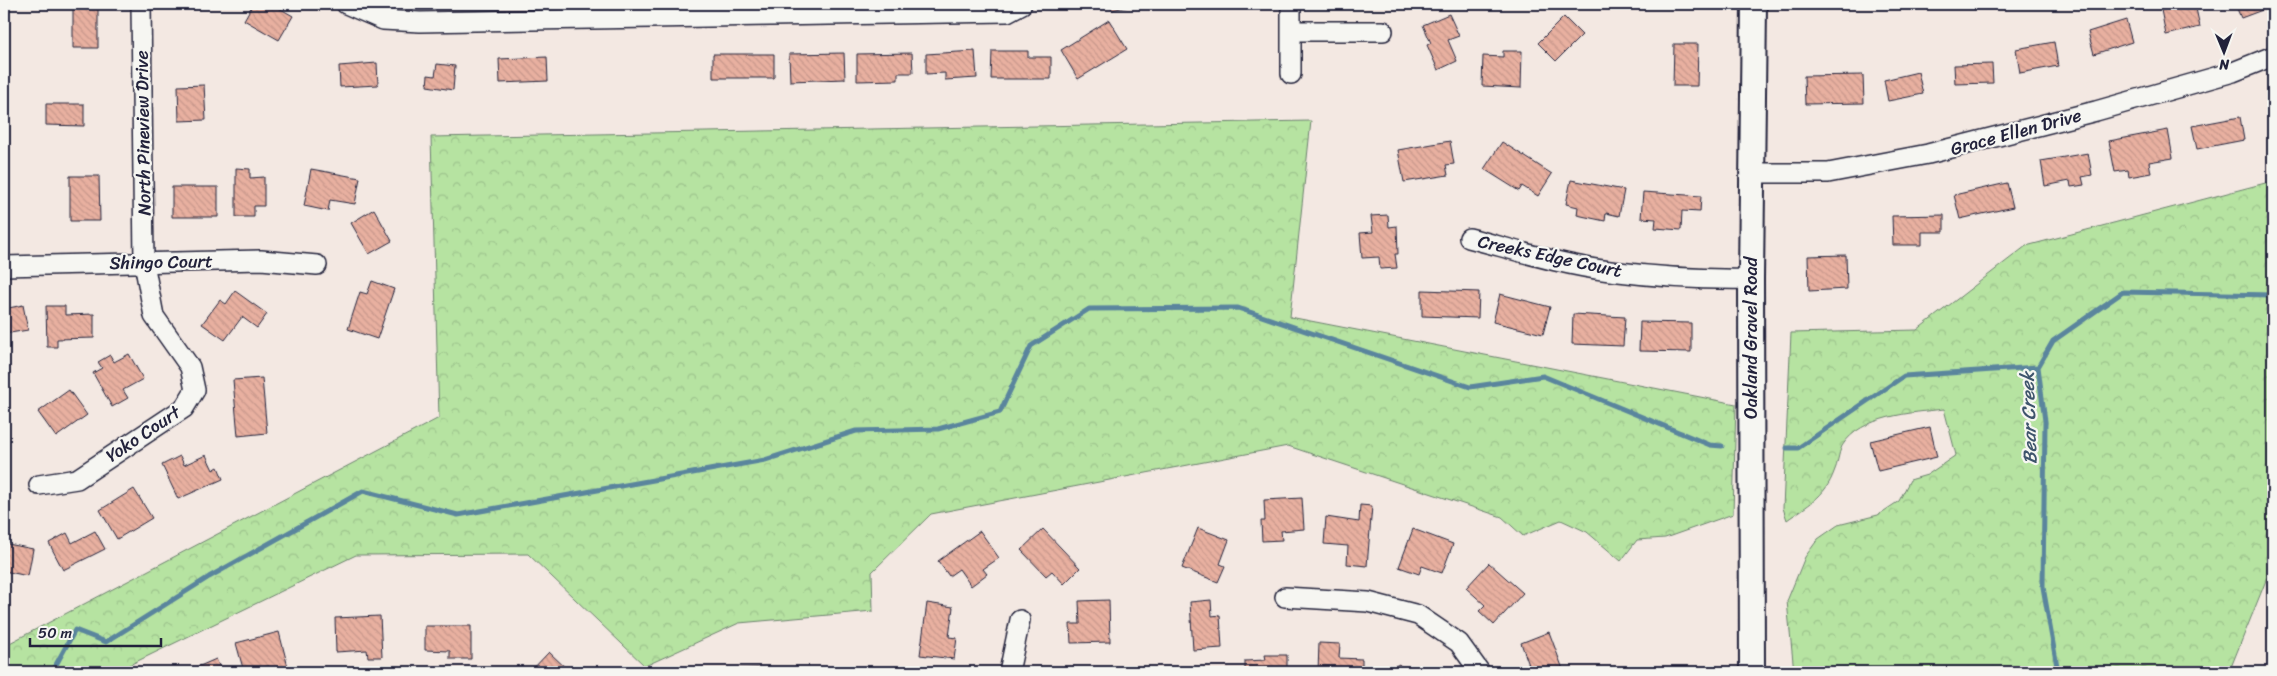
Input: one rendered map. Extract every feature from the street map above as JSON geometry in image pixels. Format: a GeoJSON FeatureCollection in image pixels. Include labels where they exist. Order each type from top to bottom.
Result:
{"type":"FeatureCollection","features":[{"type":"Feature","properties":{"kind":"street","name":"North Pineview Drive"},"geometry":{"type":"LineString","coordinates":[[141,4],[144,263]]}},
{"type":"Feature","properties":{"kind":"street"},"geometry":{"type":"LineString","coordinates":[[346,4],[383,20],[420,22],[550,12],[832,9],[1007,12],[1022,4]]}},
{"type":"Feature","properties":{"kind":"street"},"geometry":{"type":"LineString","coordinates":[[1291,4],[1291,74]]}},
{"type":"Feature","properties":{"kind":"street","name":"Oakland Gravel Road"},"geometry":{"type":"LineString","coordinates":[[1752,672],[1751,279],[1754,4]]}},
{"type":"Feature","properties":{"kind":"street"},"geometry":{"type":"LineString","coordinates":[[1291,31],[1383,31]]}},
{"type":"Feature","properties":{"kind":"street","name":"Grace Ellen Drive"},"geometry":{"type":"LineString","coordinates":[[1752,174],[1828,173],[1928,154],[2233,72],[2273,56]]}},
{"type":"Feature","properties":{"kind":"street","name":"Creeks Edge Court"},"geometry":{"type":"LineString","coordinates":[[1469,238],[1524,253],[1608,271],[1699,280],[1751,279]]}},
{"type":"Feature","properties":{"kind":"street","name":"Shingo Court"},"geometry":{"type":"LineString","coordinates":[[4,266],[261,260],[317,265]]}},
{"type":"Feature","properties":{"kind":"street","name":"Yoko Court"},"geometry":{"type":"LineString","coordinates":[[39,485],[77,479],[184,408],[194,390],[190,367],[154,316],[144,263]]}},
{"type":"Feature","properties":{"kind":"street"},"geometry":{"type":"LineString","coordinates":[[1285,597],[1368,602],[1418,615],[1459,643],[1480,672]]}},
{"type":"Feature","properties":{"kind":"street"},"geometry":{"type":"LineString","coordinates":[[1009,672],[1020,620]]}},
{"type":"Feature","properties":{"kind":"green space"},"geometry":{"type":"Polygon","coordinates":[[[1311,121],[1290,317],[1736,404],[1733,514],[1665,538],[1637,540],[1621,561],[1587,532],[1561,520],[1523,536],[1502,517],[1288,446],[931,514],[872,572],[873,611],[739,623],[645,666],[528,554],[356,555],[115,672],[4,672],[4,646],[439,418],[431,137],[1311,121]]]}},
{"type":"Feature","properties":{"kind":"green space"},"geometry":{"type":"Polygon","coordinates":[[[2273,181],[2273,563],[2229,672],[1794,672],[1787,601],[1805,557],[1818,539],[1838,525],[1878,515],[1899,501],[1910,480],[1927,475],[1956,455],[1944,409],[1903,414],[1874,422],[1861,428],[1842,446],[1830,481],[1821,494],[1787,520],[1783,508],[1791,333],[1917,330],[2026,246],[2273,181]]]}},
{"type":"Feature","properties":{"kind":"building"},"geometry":{"type":"Polygon","coordinates":[[[73,4],[98,4],[98,48],[73,48],[73,4]]]}},
{"type":"Feature","properties":{"kind":"building"},"geometry":{"type":"Polygon","coordinates":[[[253,4],[272,4],[293,16],[279,40],[244,20],[253,4]]]}},
{"type":"Feature","properties":{"kind":"building"},"geometry":{"type":"Polygon","coordinates":[[[1111,4],[1139,4],[1112,10],[1111,4]]]}},
{"type":"Feature","properties":{"kind":"building"},"geometry":{"type":"Polygon","coordinates":[[[2195,4],[2200,27],[2166,35],[2161,10],[2195,4]]]}},
{"type":"Feature","properties":{"kind":"building"},"geometry":{"type":"Polygon","coordinates":[[[2235,4],[2272,4],[2273,6],[2241,18],[2235,4]]]}},
{"type":"Feature","properties":{"kind":"building"},"geometry":{"type":"Polygon","coordinates":[[[1449,14],[1459,36],[1448,40],[1457,61],[1438,70],[1427,45],[1431,43],[1423,25],[1449,14]]]}},
{"type":"Feature","properties":{"kind":"building"},"geometry":{"type":"Polygon","coordinates":[[[1564,17],[1582,35],[1556,61],[1538,43],[1564,17]]]}},
{"type":"Feature","properties":{"kind":"building"},"geometry":{"type":"Polygon","coordinates":[[[1109,20],[1127,49],[1078,79],[1061,50],[1109,20]]]}},
{"type":"Feature","properties":{"kind":"building"},"geometry":{"type":"Polygon","coordinates":[[[2126,20],[2132,42],[2094,54],[2088,32],[2126,20]]]}},
{"type":"Feature","properties":{"kind":"building"},"geometry":{"type":"Polygon","coordinates":[[[2054,42],[2058,66],[2020,73],[2016,49],[2054,42]]]}},
{"type":"Feature","properties":{"kind":"building"},"geometry":{"type":"Polygon","coordinates":[[[1674,44],[1698,44],[1697,86],[1673,86],[1674,44]]]}},
{"type":"Feature","properties":{"kind":"building"},"geometry":{"type":"Polygon","coordinates":[[[975,51],[977,78],[945,80],[945,73],[926,74],[926,54],[975,51]]]}},
{"type":"Feature","properties":{"kind":"building"},"geometry":{"type":"Polygon","coordinates":[[[992,51],[1028,51],[1028,57],[1051,57],[1051,79],[991,79],[992,51]]]}},
{"type":"Feature","properties":{"kind":"building"},"geometry":{"type":"Polygon","coordinates":[[[1503,51],[1522,51],[1521,88],[1482,86],[1483,56],[1503,57],[1503,51]]]}},
{"type":"Feature","properties":{"kind":"building"},"geometry":{"type":"Polygon","coordinates":[[[844,53],[845,79],[790,81],[789,54],[844,53]]]}},
{"type":"Feature","properties":{"kind":"building"},"geometry":{"type":"Polygon","coordinates":[[[912,53],[913,73],[898,73],[898,80],[857,81],[857,54],[912,53]]]}},
{"type":"Feature","properties":{"kind":"building"},"geometry":{"type":"Polygon","coordinates":[[[713,54],[774,54],[774,78],[713,78],[713,54]]]}},
{"type":"Feature","properties":{"kind":"building"},"geometry":{"type":"Polygon","coordinates":[[[547,57],[548,81],[500,83],[499,59],[547,57]]]}},
{"type":"Feature","properties":{"kind":"building"},"geometry":{"type":"Polygon","coordinates":[[[377,63],[378,85],[340,87],[339,66],[377,63]]]}},
{"type":"Feature","properties":{"kind":"building"},"geometry":{"type":"Polygon","coordinates":[[[437,64],[455,66],[453,90],[427,86],[428,75],[435,76],[437,64]]]}},
{"type":"Feature","properties":{"kind":"building"},"geometry":{"type":"Polygon","coordinates":[[[1992,64],[1993,83],[1955,84],[1954,65],[1992,64]]]}},
{"type":"Feature","properties":{"kind":"building"},"geometry":{"type":"Polygon","coordinates":[[[1918,72],[1923,94],[1888,101],[1884,80],[1918,72]]]}},
{"type":"Feature","properties":{"kind":"building"},"geometry":{"type":"Polygon","coordinates":[[[1863,75],[1864,103],[1805,104],[1804,76],[1863,75]]]}},
{"type":"Feature","properties":{"kind":"building"},"geometry":{"type":"Polygon","coordinates":[[[204,85],[206,120],[179,121],[178,86],[204,85]]]}},
{"type":"Feature","properties":{"kind":"building"},"geometry":{"type":"Polygon","coordinates":[[[46,104],[84,104],[84,126],[46,125],[46,104]]]}},
{"type":"Feature","properties":{"kind":"building"},"geometry":{"type":"Polygon","coordinates":[[[2240,117],[2244,140],[2197,149],[2192,126],[2240,117]]]}},
{"type":"Feature","properties":{"kind":"building"},"geometry":{"type":"Polygon","coordinates":[[[2168,130],[2173,158],[2149,162],[2151,173],[2129,177],[2128,170],[2115,172],[2109,141],[2168,130]]]}},
{"type":"Feature","properties":{"kind":"building"},"geometry":{"type":"Polygon","coordinates":[[[1450,141],[1454,164],[1446,165],[1448,175],[1404,182],[1398,150],[1450,141]]]}},
{"type":"Feature","properties":{"kind":"building"},"geometry":{"type":"Polygon","coordinates":[[[1502,142],[1552,174],[1538,196],[1522,186],[1519,191],[1484,169],[1502,142]]]}},
{"type":"Feature","properties":{"kind":"building"},"geometry":{"type":"Polygon","coordinates":[[[2088,153],[2092,175],[2082,177],[2084,185],[2071,187],[2070,181],[2045,186],[2041,161],[2088,153]]]}},
{"type":"Feature","properties":{"kind":"building"},"geometry":{"type":"Polygon","coordinates":[[[236,168],[250,169],[250,178],[264,177],[264,206],[254,206],[254,217],[236,217],[236,168]]]}},
{"type":"Feature","properties":{"kind":"building"},"geometry":{"type":"Polygon","coordinates":[[[311,169],[360,178],[355,204],[330,200],[328,211],[304,206],[311,169]]]}},
{"type":"Feature","properties":{"kind":"building"},"geometry":{"type":"Polygon","coordinates":[[[70,176],[99,176],[100,221],[70,221],[70,176]]]}},
{"type":"Feature","properties":{"kind":"building"},"geometry":{"type":"Polygon","coordinates":[[[1571,180],[1624,190],[1619,216],[1606,213],[1605,221],[1577,215],[1578,207],[1566,204],[1571,180]]]}},
{"type":"Feature","properties":{"kind":"building"},"geometry":{"type":"Polygon","coordinates":[[[2007,183],[2013,207],[1960,219],[1954,195],[2007,183]]]}},
{"type":"Feature","properties":{"kind":"building"},"geometry":{"type":"Polygon","coordinates":[[[172,187],[218,187],[218,217],[172,217],[172,187]]]}},
{"type":"Feature","properties":{"kind":"building"},"geometry":{"type":"Polygon","coordinates":[[[1643,192],[1701,196],[1700,212],[1682,211],[1681,230],[1655,228],[1656,219],[1641,218],[1643,192]]]}},
{"type":"Feature","properties":{"kind":"building"},"geometry":{"type":"Polygon","coordinates":[[[374,209],[392,241],[369,254],[351,223],[374,209]]]}},
{"type":"Feature","properties":{"kind":"building"},"geometry":{"type":"Polygon","coordinates":[[[1388,215],[1389,227],[1397,226],[1398,254],[1395,254],[1397,268],[1380,269],[1379,257],[1362,258],[1360,233],[1373,232],[1371,216],[1388,215]]]}},
{"type":"Feature","properties":{"kind":"building"},"geometry":{"type":"Polygon","coordinates":[[[1944,215],[1944,232],[1922,232],[1922,245],[1893,245],[1892,216],[1944,215]]]}},
{"type":"Feature","properties":{"kind":"building"},"geometry":{"type":"Polygon","coordinates":[[[1846,255],[1847,289],[1809,291],[1808,256],[1846,255]]]}},
{"type":"Feature","properties":{"kind":"building"},"geometry":{"type":"Polygon","coordinates":[[[372,281],[394,289],[377,339],[348,329],[360,292],[367,294],[372,281]]]}},
{"type":"Feature","properties":{"kind":"building"},"geometry":{"type":"Polygon","coordinates":[[[1422,290],[1479,292],[1478,318],[1422,316],[1422,290]]]}},
{"type":"Feature","properties":{"kind":"building"},"geometry":{"type":"Polygon","coordinates":[[[235,291],[267,314],[257,328],[242,317],[225,340],[202,324],[220,300],[226,304],[235,291]]]}},
{"type":"Feature","properties":{"kind":"building"},"geometry":{"type":"Polygon","coordinates":[[[1500,294],[1550,307],[1543,334],[1493,322],[1500,294]]]}},
{"type":"Feature","properties":{"kind":"building"},"geometry":{"type":"Polygon","coordinates":[[[23,305],[28,330],[4,334],[4,309],[23,305]]]}},
{"type":"Feature","properties":{"kind":"building"},"geometry":{"type":"Polygon","coordinates":[[[46,306],[65,306],[65,315],[94,314],[94,338],[57,339],[57,347],[47,347],[46,306]]]}},
{"type":"Feature","properties":{"kind":"building"},"geometry":{"type":"Polygon","coordinates":[[[1573,314],[1625,317],[1623,346],[1572,344],[1573,314]]]}},
{"type":"Feature","properties":{"kind":"building"},"geometry":{"type":"Polygon","coordinates":[[[1640,322],[1691,323],[1691,352],[1639,351],[1640,322]]]}},
{"type":"Feature","properties":{"kind":"building"},"geometry":{"type":"Polygon","coordinates":[[[129,354],[143,379],[123,390],[128,398],[112,407],[93,373],[102,368],[98,362],[110,355],[114,362],[129,354]]]}},
{"type":"Feature","properties":{"kind":"building"},"geometry":{"type":"Polygon","coordinates":[[[262,378],[267,433],[238,436],[233,380],[262,378]]]}},
{"type":"Feature","properties":{"kind":"building"},"geometry":{"type":"Polygon","coordinates":[[[69,390],[87,415],[56,437],[38,412],[69,390]]]}},
{"type":"Feature","properties":{"kind":"building"},"geometry":{"type":"Polygon","coordinates":[[[1930,427],[1937,457],[1878,471],[1870,441],[1930,427]]]}},
{"type":"Feature","properties":{"kind":"building"},"geometry":{"type":"Polygon","coordinates":[[[206,455],[213,470],[218,467],[223,479],[178,499],[162,465],[180,456],[184,465],[206,455]]]}},
{"type":"Feature","properties":{"kind":"building"},"geometry":{"type":"Polygon","coordinates":[[[134,489],[152,518],[117,539],[100,510],[134,489]]]}},
{"type":"Feature","properties":{"kind":"building"},"geometry":{"type":"Polygon","coordinates":[[[1302,498],[1304,529],[1281,531],[1282,540],[1262,541],[1261,521],[1265,521],[1264,500],[1302,498]]]}},
{"type":"Feature","properties":{"kind":"building"},"geometry":{"type":"Polygon","coordinates":[[[1360,505],[1372,506],[1367,566],[1347,564],[1348,546],[1324,544],[1326,517],[1359,522],[1360,505]]]}},
{"type":"Feature","properties":{"kind":"building"},"geometry":{"type":"Polygon","coordinates":[[[1198,528],[1229,540],[1220,564],[1225,566],[1218,582],[1182,568],[1198,528]]]}},
{"type":"Feature","properties":{"kind":"building"},"geometry":{"type":"Polygon","coordinates":[[[1043,529],[1080,568],[1064,584],[1052,571],[1046,576],[1021,550],[1043,529]]]}},
{"type":"Feature","properties":{"kind":"building"},"geometry":{"type":"Polygon","coordinates":[[[1413,529],[1453,544],[1442,573],[1422,566],[1419,574],[1399,567],[1413,529]]]}},
{"type":"Feature","properties":{"kind":"building"},"geometry":{"type":"Polygon","coordinates":[[[95,531],[105,549],[63,570],[49,543],[67,533],[72,543],[95,531]]]}},
{"type":"Feature","properties":{"kind":"building"},"geometry":{"type":"Polygon","coordinates":[[[980,531],[999,558],[983,569],[987,574],[971,586],[959,569],[949,576],[938,561],[980,531]]]}},
{"type":"Feature","properties":{"kind":"building"},"geometry":{"type":"Polygon","coordinates":[[[4,535],[10,536],[8,544],[33,549],[28,576],[4,571],[4,535]]]}},
{"type":"Feature","properties":{"kind":"building"},"geometry":{"type":"Polygon","coordinates":[[[1489,563],[1523,593],[1494,625],[1479,611],[1485,605],[1466,588],[1489,563]]]}},
{"type":"Feature","properties":{"kind":"building"},"geometry":{"type":"Polygon","coordinates":[[[1109,600],[1110,642],[1071,643],[1070,624],[1080,624],[1079,601],[1109,600]]]}},
{"type":"Feature","properties":{"kind":"building"},"geometry":{"type":"Polygon","coordinates":[[[1211,600],[1212,616],[1220,615],[1222,648],[1193,650],[1190,602],[1211,600]]]}},
{"type":"Feature","properties":{"kind":"building"},"geometry":{"type":"Polygon","coordinates":[[[927,603],[953,607],[949,637],[957,638],[954,659],[920,655],[927,603]]]}},
{"type":"Feature","properties":{"kind":"building"},"geometry":{"type":"Polygon","coordinates":[[[380,616],[382,657],[368,657],[367,650],[336,652],[335,618],[380,616]]]}},
{"type":"Feature","properties":{"kind":"building"},"geometry":{"type":"Polygon","coordinates":[[[425,626],[471,626],[471,659],[450,659],[450,651],[425,650],[425,626]]]}},
{"type":"Feature","properties":{"kind":"building"},"geometry":{"type":"Polygon","coordinates":[[[279,632],[289,671],[271,672],[269,666],[244,672],[236,643],[279,632]]]}},
{"type":"Feature","properties":{"kind":"building"},"geometry":{"type":"Polygon","coordinates":[[[1549,632],[1564,672],[1522,672],[1521,669],[1529,665],[1521,643],[1549,632]]]}},
{"type":"Feature","properties":{"kind":"building"},"geometry":{"type":"Polygon","coordinates":[[[1319,643],[1340,644],[1339,658],[1362,659],[1362,672],[1318,672],[1319,643]]]}},
{"type":"Feature","properties":{"kind":"building"},"geometry":{"type":"Polygon","coordinates":[[[549,652],[570,672],[530,672],[549,652]]]}},
{"type":"Feature","properties":{"kind":"building"},"geometry":{"type":"Polygon","coordinates":[[[1265,655],[1287,655],[1287,672],[1245,672],[1245,661],[1266,660],[1265,655]]]}},
{"type":"Feature","properties":{"kind":"building"},"geometry":{"type":"Polygon","coordinates":[[[216,659],[222,672],[186,672],[216,659]]]}},
{"type":"Feature","properties":{"kind":"building"},"geometry":{"type":"Polygon","coordinates":[[[1399,664],[1405,672],[1385,672],[1399,664]]]}},
{"type":"Feature","properties":{"kind":"building"},"geometry":{"type":"Polygon","coordinates":[[[765,668],[765,672],[728,672],[728,669],[765,668]]]}},
{"type":"Feature","properties":{"kind":"waterway","name":"Bear Creek"},"geometry":{"type":"LineString","coordinates":[[2058,672],[2043,587],[2045,421],[2038,367],[2053,341],[2123,292],[2273,295]]}},
{"type":"Feature","properties":{"kind":"waterway"},"geometry":{"type":"LineString","coordinates":[[52,672],[75,630],[106,642],[209,577],[363,491],[458,515],[765,460],[856,431],[938,429],[1000,412],[1031,346],[1089,309],[1238,308],[1470,387],[1543,376],[1710,445],[1722,446]]}},
{"type":"Feature","properties":{"kind":"waterway"},"geometry":{"type":"LineString","coordinates":[[1787,448],[1798,448],[1904,376],[2038,367]]}}]}
